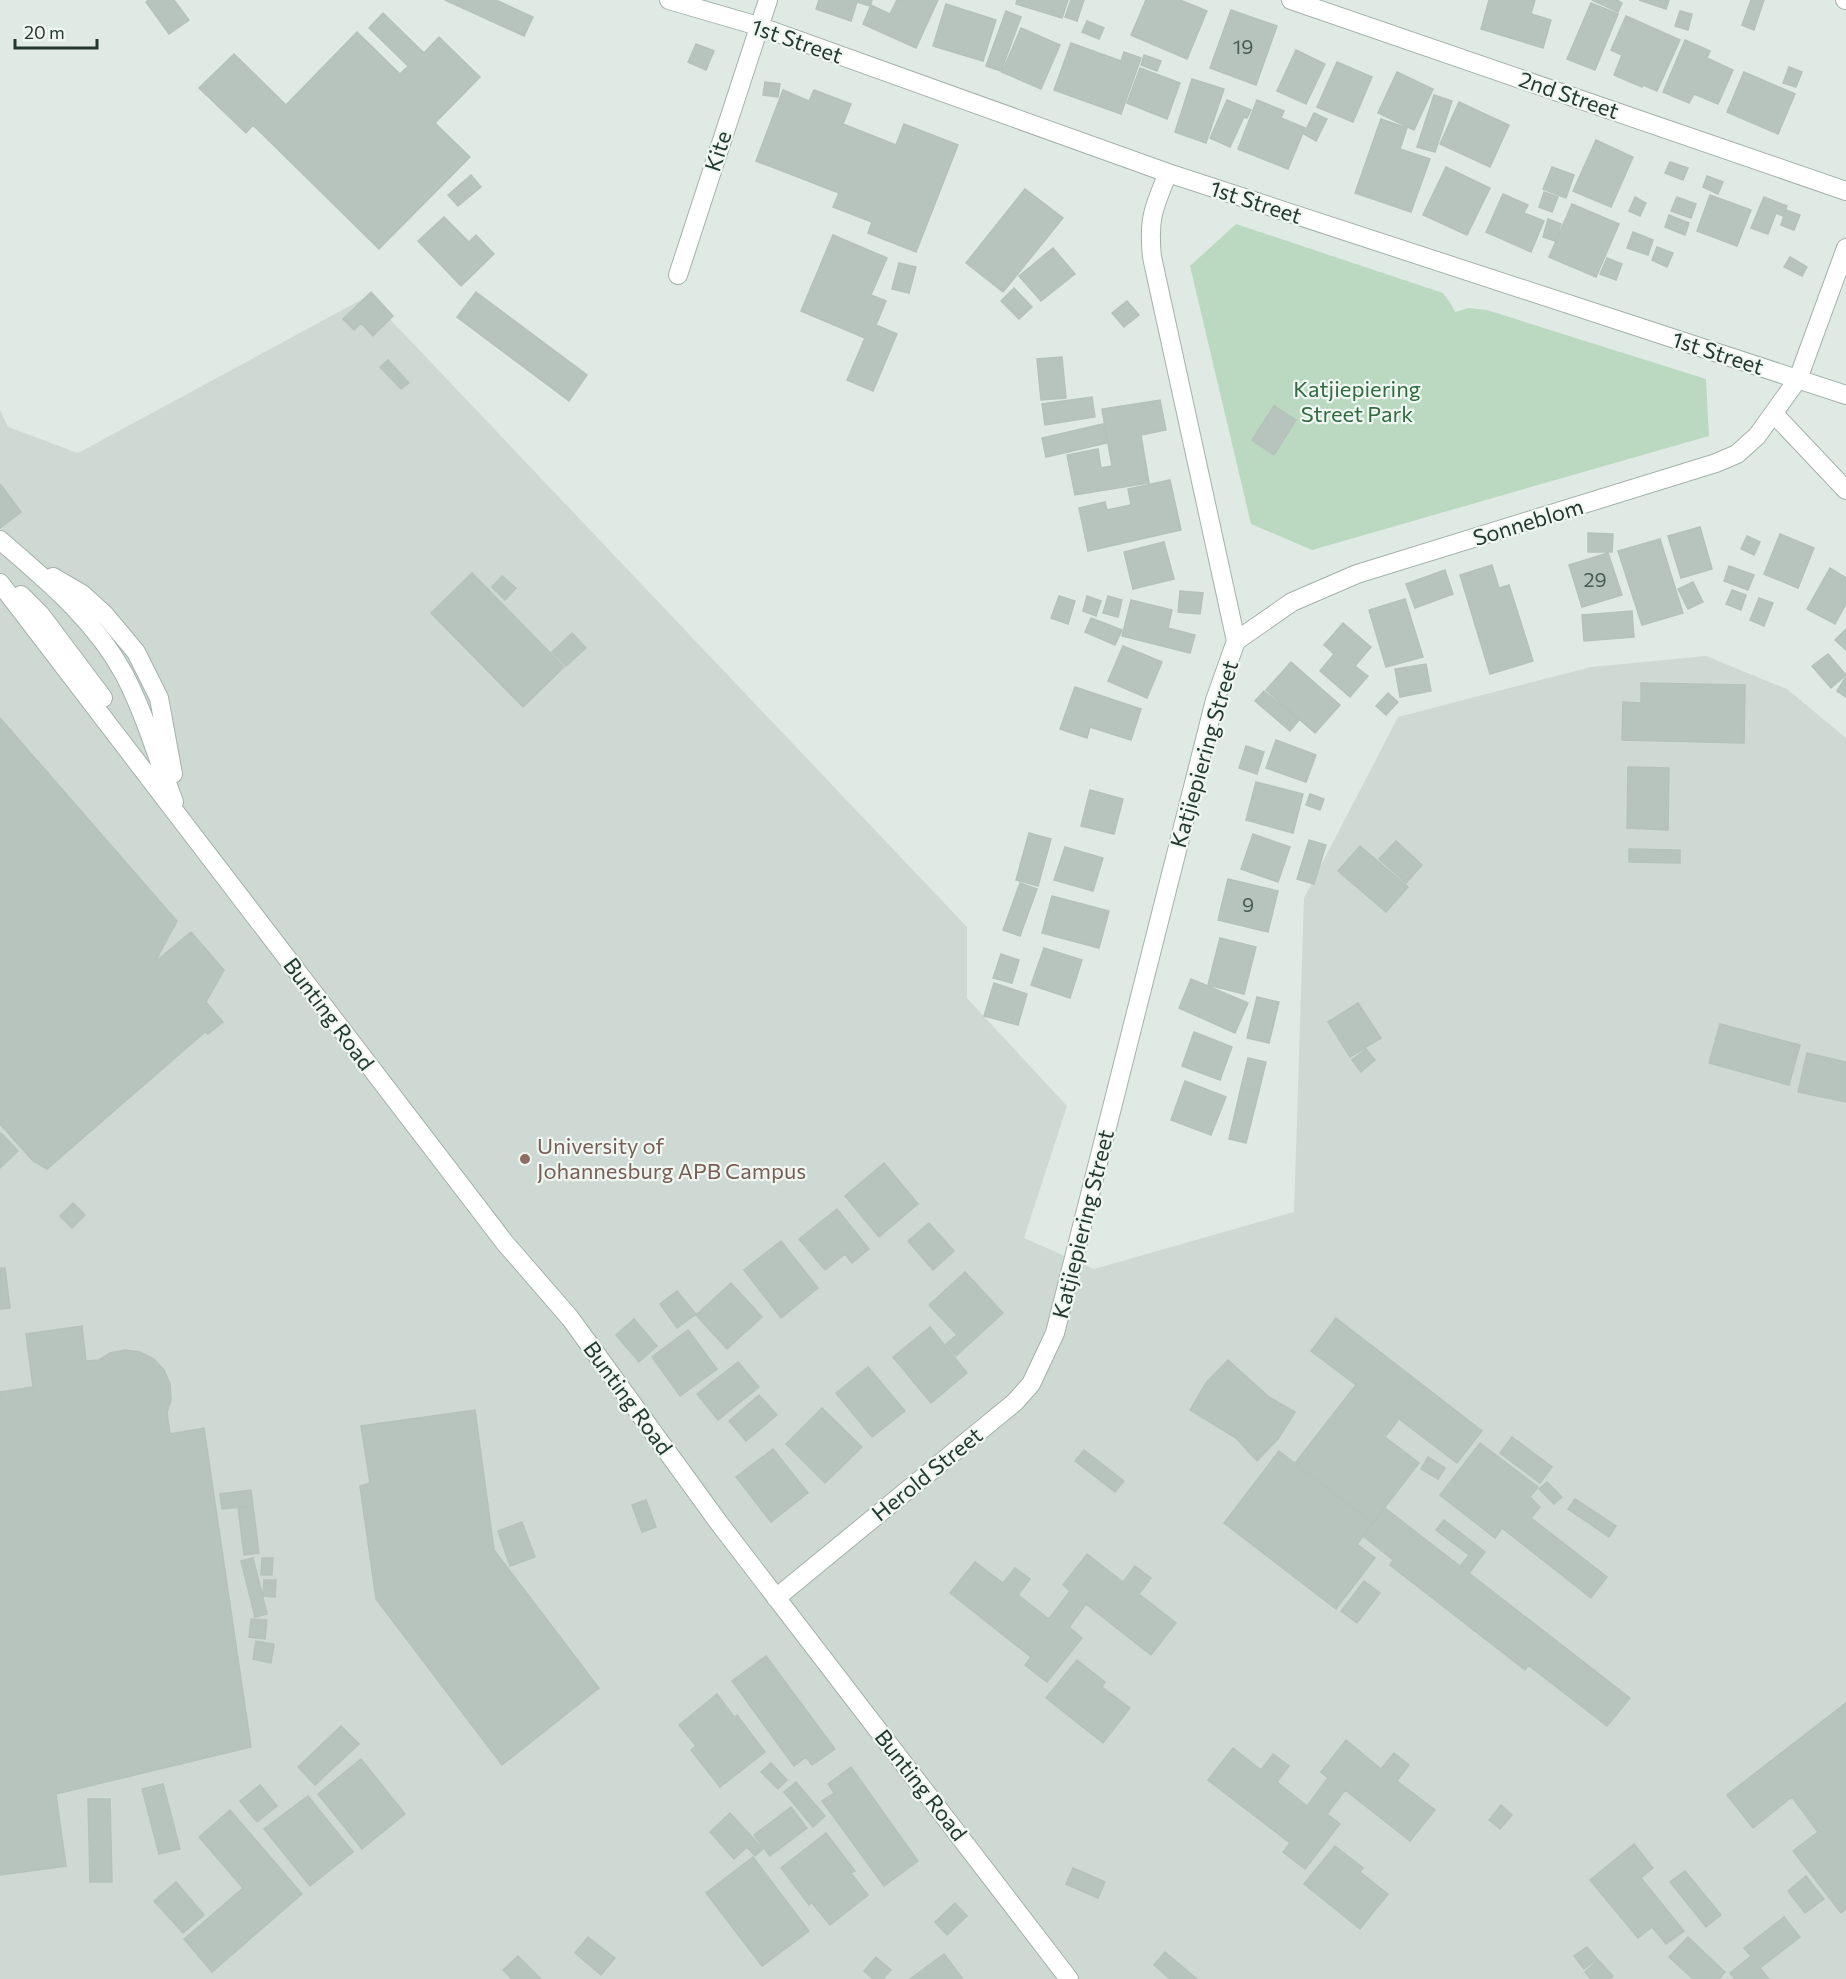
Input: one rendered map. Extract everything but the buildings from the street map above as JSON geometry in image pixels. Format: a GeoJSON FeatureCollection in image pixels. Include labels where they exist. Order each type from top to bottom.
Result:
{"type":"FeatureCollection","features":[{"type":"Feature","properties":{"kind":"street","name":"1st Street"},"geometry":{"type":"LineString","coordinates":[[669,0],[758,26],[1168,173],[1846,395]]}},
{"type":"Feature","properties":{"kind":"street","name":"Kite"},"geometry":{"type":"LineString","coordinates":[[678,275],[768,0]]}},
{"type":"Feature","properties":{"kind":"street","name":"2nd Street"},"geometry":{"type":"LineString","coordinates":[[1291,0],[1846,191]]}},
{"type":"Feature","properties":{"kind":"street","name":"Katjiepiering Street"},"geometry":{"type":"LineString","coordinates":[[1055,1333],[1215,700],[1236,641],[1152,257],[1150,224],[1153,209],[1168,173]]}},
{"type":"Feature","properties":{"kind":"street","name":"Sonneblom"},"geometry":{"type":"LineString","coordinates":[[1236,641],[1293,602],[1357,574],[1716,463],[1737,454],[1757,436],[1798,379],[1846,248]]}},
{"type":"Feature","properties":{"kind":"street"},"geometry":{"type":"LineString","coordinates":[[1774,414],[1846,490]]}},
{"type":"Feature","properties":{"kind":"street","name":"Bunting Road"},"geometry":{"type":"LineString","coordinates":[[0,540],[46,579],[84,617],[117,663],[140,710],[181,820]]}},
{"type":"Feature","properties":{"kind":"street","name":"Bunting Road"},"geometry":{"type":"LineString","coordinates":[[0,572],[40,614],[107,704],[181,820]]}},
{"type":"Feature","properties":{"kind":"street","name":"Bunting Road"},"geometry":{"type":"LineString","coordinates":[[0,583],[505,1243],[570,1318],[719,1523],[1070,1979]]}},
{"type":"Feature","properties":{"kind":"street","name":"Herold Street"},"geometry":{"type":"LineString","coordinates":[[776,1598],[1015,1402],[1031,1384],[1055,1333]]}},
{"type":"Feature","properties":{"kind":"shaded area","name":"University of Johannesburg APB Campus"},"geometry":{"type":"Polygon","coordinates":[[[368,296],[967,927],[967,998],[1067,1106],[1024,1238],[1094,1269],[1294,1212],[1304,898],[1398,717],[1591,667],[1706,656],[1787,689],[1846,738],[1846,1979],[0,1979],[0,410],[8,427],[78,453],[368,296]]]}},
{"type":"Feature","properties":{"kind":"green space","name":"Katjiepiering Street Park"},"geometry":{"type":"Polygon","coordinates":[[[1236,224],[1443,293],[1455,312],[1469,308],[1487,310],[1706,379],[1709,436],[1312,550],[1251,524],[1190,266],[1236,224]]]}},
{"type":"Feature","properties":{"kind":"place","name":"University of Johannesburg APB Campus"},"geometry":{"type":"Point","coordinates":[525,1159]}}]}
